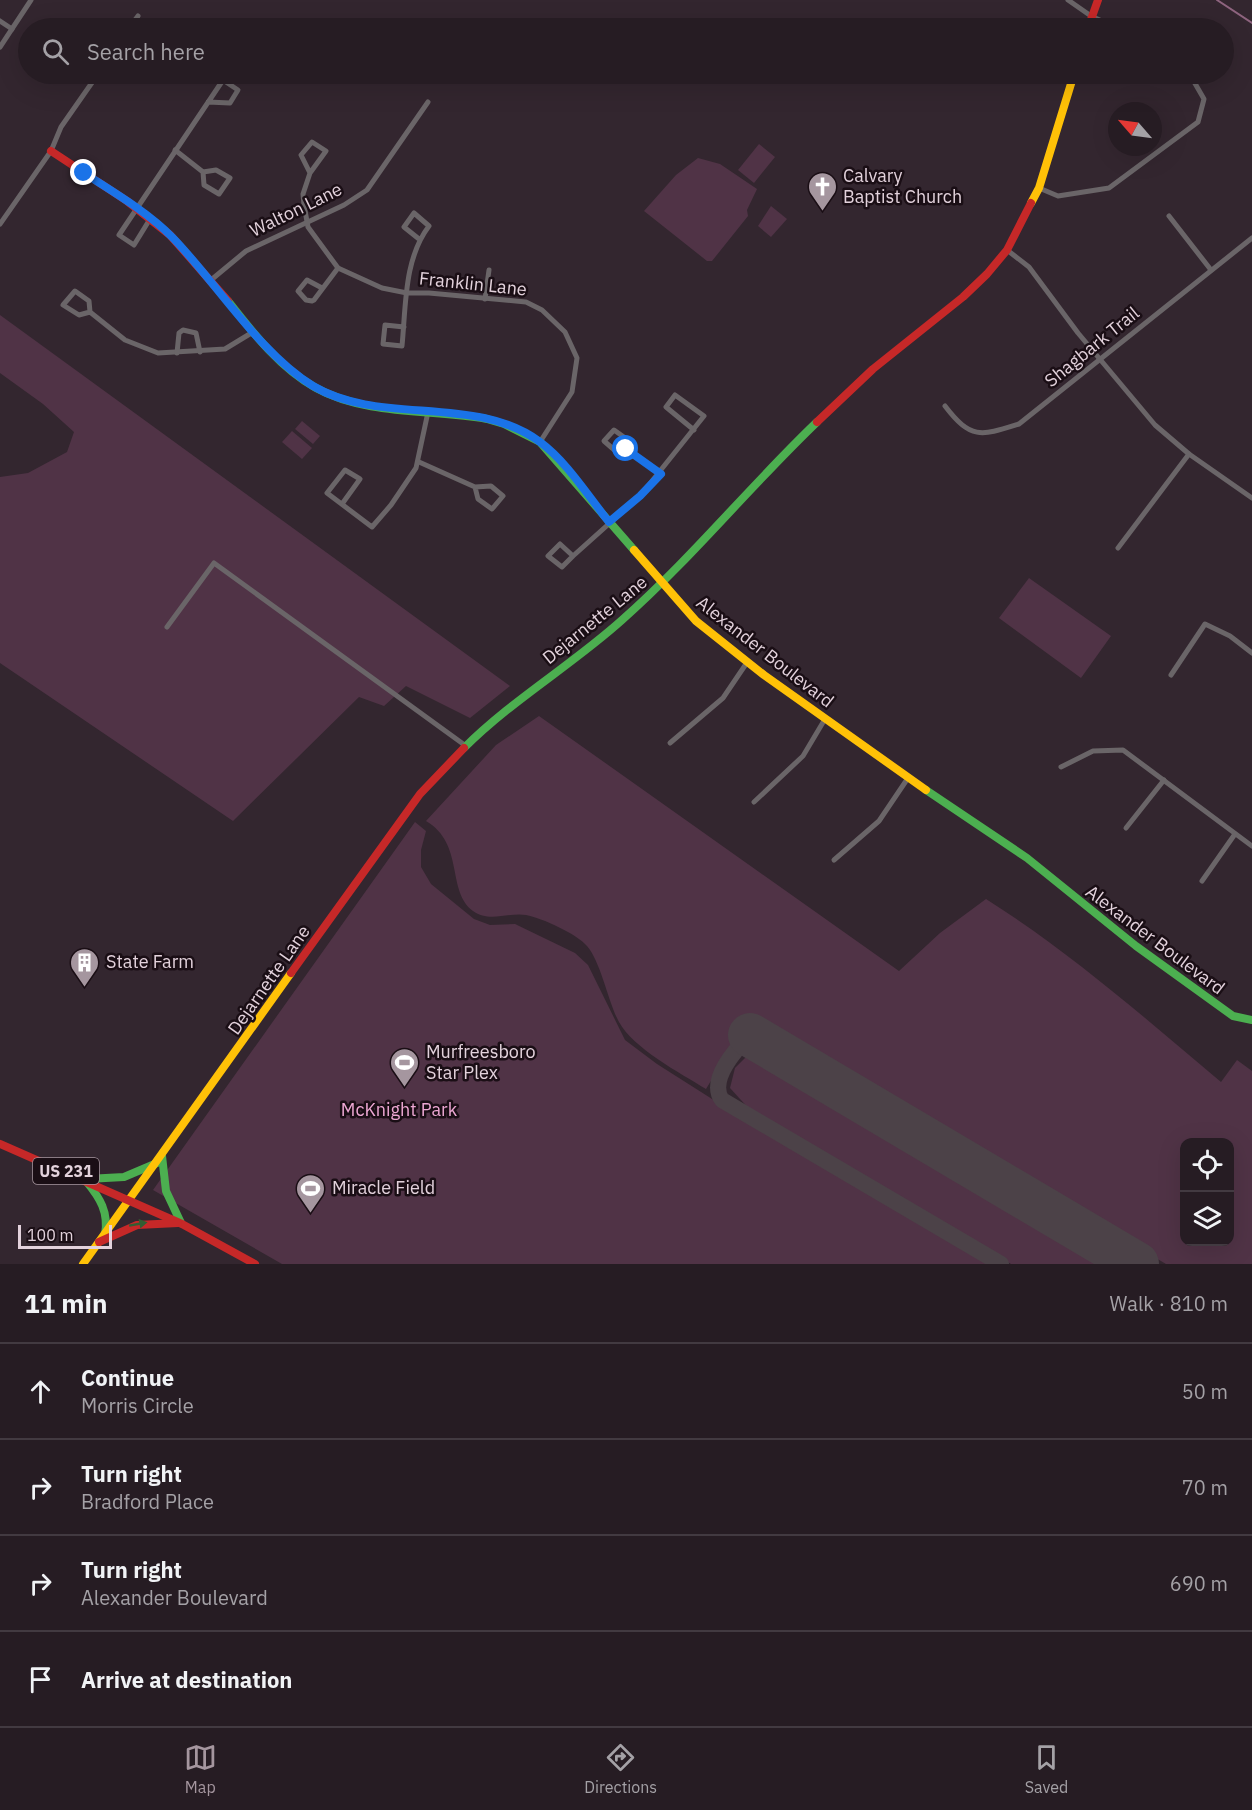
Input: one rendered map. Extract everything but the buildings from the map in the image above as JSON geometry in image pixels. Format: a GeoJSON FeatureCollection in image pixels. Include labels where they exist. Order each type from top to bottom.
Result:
{"type":"FeatureCollection","features":[{"type":"Feature","properties":{"kind":"main road"},"geometry":{"type":"LineString","coordinates":[[1091,16],[1098,0]]}},
{"type":"Feature","properties":{"kind":"main road","name":"Dejarnette Lane"},"geometry":{"type":"LineString","coordinates":[[83,1264],[420,794],[466,746],[662,584],[809,430],[873,369],[963,297],[1007,250],[1039,188],[1071,84]]}},
{"type":"Feature","properties":{"kind":"main road","name":"Alexander Boulevard"},"geometry":{"type":"LineString","coordinates":[[51,151],[171,235],[253,332],[285,365],[313,386],[342,399],[487,418],[540,442],[696,621],[908,778],[1027,858],[1127,939],[1233,1016],[1252,1020]]}},
{"type":"Feature","properties":{"kind":"main road","name":"US 231"},"geometry":{"type":"LineString","coordinates":[[0,1144],[131,1200],[182,1224],[255,1264]]}},
{"type":"Feature","properties":{"kind":"main road"},"geometry":{"type":"LineString","coordinates":[[83,1179],[124,1177],[160,1159],[165,1196],[182,1224]]}},
{"type":"Feature","properties":{"kind":"main road"},"geometry":{"type":"LineString","coordinates":[[83,1179],[105,1207],[108,1220],[102,1239]]}},
{"type":"Feature","properties":{"kind":"main road"},"geometry":{"type":"LineString","coordinates":[[102,1239],[141,1222],[182,1224]]}},
{"type":"Feature","properties":{"kind":"street"},"geometry":{"type":"LineString","coordinates":[[19,18],[31,0]]}},
{"type":"Feature","properties":{"kind":"street"},"geometry":{"type":"LineString","coordinates":[[1068,0],[1096,18]]}},
{"type":"Feature","properties":{"kind":"street"},"geometry":{"type":"LineString","coordinates":[[0,47],[18,20]]}},
{"type":"Feature","properties":{"kind":"street"},"geometry":{"type":"LineString","coordinates":[[0,21],[12,29]]}},
{"type":"Feature","properties":{"kind":"street"},"geometry":{"type":"LineString","coordinates":[[0,224],[51,151],[61,127],[91,84]]}},
{"type":"Feature","properties":{"kind":"street"},"geometry":{"type":"LineString","coordinates":[[150,219],[134,244],[119,235],[220,84]]}},
{"type":"Feature","properties":{"kind":"street"},"geometry":{"type":"LineString","coordinates":[[208,102],[230,103],[238,90],[229,84]]}},
{"type":"Feature","properties":{"kind":"street"},"geometry":{"type":"LineString","coordinates":[[1039,188],[1058,196],[1108,188],[1198,122],[1204,99],[1195,84]]}},
{"type":"Feature","properties":{"kind":"street","name":"Walton Lane"},"geometry":{"type":"LineString","coordinates":[[211,280],[246,251],[308,224],[367,190],[428,102]]}},
{"type":"Feature","properties":{"kind":"street"},"geometry":{"type":"LineString","coordinates":[[308,224],[303,194],[310,173],[326,151],[312,142],[301,155],[310,173]]}},
{"type":"Feature","properties":{"kind":"street"},"geometry":{"type":"LineString","coordinates":[[175,150],[203,172],[216,170],[230,178],[219,194],[204,185],[203,172]]}},
{"type":"Feature","properties":{"kind":"street"},"geometry":{"type":"LineString","coordinates":[[404,327],[385,325],[382,344],[402,346],[411,262],[419,239],[429,226],[414,213],[404,227],[419,239]]}},
{"type":"Feature","properties":{"kind":"street"},"geometry":{"type":"LineString","coordinates":[[1169,216],[1211,270]]}},
{"type":"Feature","properties":{"kind":"street","name":"Franklin Lane"},"geometry":{"type":"LineString","coordinates":[[308,224],[338,268],[382,288],[407,293],[526,302],[542,310],[565,332],[576,358],[572,392],[540,442]]}},
{"type":"Feature","properties":{"kind":"street","name":"Shagbark Trail"},"geometry":{"type":"LineString","coordinates":[[945,406],[961,426],[986,435],[1019,424],[1252,238]]}},
{"type":"Feature","properties":{"kind":"street"},"geometry":{"type":"LineString","coordinates":[[1007,250],[1029,267],[1155,425],[1189,454],[1252,498]]}},
{"type":"Feature","properties":{"kind":"street"},"geometry":{"type":"LineString","coordinates":[[322,288],[307,280],[298,288],[298,291],[310,302],[322,288],[338,268]]}},
{"type":"Feature","properties":{"kind":"street"},"geometry":{"type":"LineString","coordinates":[[486,299],[489,270]]}},
{"type":"Feature","properties":{"kind":"street"},"geometry":{"type":"LineString","coordinates":[[90,312],[79,315],[63,305],[75,291],[89,301],[90,312],[125,340],[158,353],[225,350],[253,332]]}},
{"type":"Feature","properties":{"kind":"street"},"geometry":{"type":"LineString","coordinates":[[177,353],[179,333],[183,330],[196,333],[200,352]]}},
{"type":"Feature","properties":{"kind":"street"},"geometry":{"type":"LineString","coordinates":[[573,556],[560,544],[548,556],[562,567],[661,474],[694,430],[704,416],[675,395],[666,407],[694,430]]}},
{"type":"Feature","properties":{"kind":"street"},"geometry":{"type":"LineString","coordinates":[[342,504],[360,479],[345,470],[327,493],[372,527],[391,505],[418,462],[428,412]]}},
{"type":"Feature","properties":{"kind":"street"},"geometry":{"type":"LineString","coordinates":[[614,430],[628,440],[626,449],[619,454],[604,441],[614,430]]}},
{"type":"Feature","properties":{"kind":"street"},"geometry":{"type":"LineString","coordinates":[[626,449],[661,474]]}},
{"type":"Feature","properties":{"kind":"street"},"geometry":{"type":"LineString","coordinates":[[1118,548],[1189,454]]}},
{"type":"Feature","properties":{"kind":"street"},"geometry":{"type":"LineString","coordinates":[[418,462],[476,487],[491,486],[503,496],[492,509],[478,499],[476,487]]}},
{"type":"Feature","properties":{"kind":"street"},"geometry":{"type":"LineString","coordinates":[[167,627],[214,563],[466,746]]}},
{"type":"Feature","properties":{"kind":"street"},"geometry":{"type":"LineString","coordinates":[[1172,675],[1205,624],[1230,636],[1252,654]]}},
{"type":"Feature","properties":{"kind":"street"},"geometry":{"type":"LineString","coordinates":[[670,743],[723,698],[748,661]]}},
{"type":"Feature","properties":{"kind":"street"},"geometry":{"type":"LineString","coordinates":[[754,801],[803,756],[825,718]]}},
{"type":"Feature","properties":{"kind":"street"},"geometry":{"type":"LineString","coordinates":[[1061,768],[1093,751],[1124,750],[1252,846]]}},
{"type":"Feature","properties":{"kind":"street"},"geometry":{"type":"LineString","coordinates":[[834,860],[879,822],[908,778]]}},
{"type":"Feature","properties":{"kind":"street"},"geometry":{"type":"LineString","coordinates":[[1126,828],[1164,780]]}},
{"type":"Feature","properties":{"kind":"street"},"geometry":{"type":"LineString","coordinates":[[1202,881],[1235,834]]}},
{"type":"Feature","properties":{"kind":"green space"},"geometry":{"type":"Polygon","coordinates":[[[759,144],[775,157],[754,183],[738,170],[759,144]]]}},
{"type":"Feature","properties":{"kind":"green space"},"geometry":{"type":"Polygon","coordinates":[[[698,158],[720,164],[757,189],[747,210],[748,216],[712,261],[707,261],[644,211],[676,175],[698,158]]]}},
{"type":"Feature","properties":{"kind":"green space"},"geometry":{"type":"Polygon","coordinates":[[[771,206],[787,219],[771,237],[758,226],[771,206]]]}},
{"type":"Feature","properties":{"kind":"green space"},"geometry":{"type":"Polygon","coordinates":[[[0,315],[510,686],[470,718],[406,686],[384,706],[359,697],[233,821],[0,663],[0,477],[28,473],[67,452],[74,432],[43,404],[0,373],[0,315]]]}},
{"type":"Feature","properties":{"kind":"green space"},"geometry":{"type":"Polygon","coordinates":[[[302,421],[320,436],[313,444],[295,429],[302,421]]]}},
{"type":"Feature","properties":{"kind":"green space"},"geometry":{"type":"Polygon","coordinates":[[[292,431],[312,448],[302,459],[282,442],[292,431]]]}},
{"type":"Feature","properties":{"kind":"green space"},"geometry":{"type":"Polygon","coordinates":[[[1029,578],[1111,636],[1081,678],[999,618],[1029,578]]]}},
{"type":"Feature","properties":{"kind":"green space"},"geometry":{"type":"Polygon","coordinates":[[[539,716],[899,971],[940,933],[986,899],[1077,963],[1221,1082],[1237,1060],[1252,1071],[1252,1264],[1166,1264],[749,1018],[706,1089],[658,1059],[626,1032],[611,1004],[592,953],[582,941],[559,927],[526,915],[492,917],[473,911],[460,892],[446,842],[426,821],[496,745],[539,716]]]}},
{"type":"Feature","properties":{"kind":"green space","name":"McKnight Park"},"geometry":{"type":"Polygon","coordinates":[[[415,822],[426,831],[421,850],[421,867],[431,884],[474,919],[490,925],[515,924],[575,953],[588,965],[625,1040],[657,1064],[753,1125],[990,1264],[282,1264],[153,1190],[415,822]]]}},
{"type":"Feature","properties":{"kind":"green space"},"geometry":{"type":"Polygon","coordinates":[[[750,1053],[1104,1261],[1103,1264],[1011,1264],[751,1111],[730,1088],[735,1068],[750,1053]]]}},
{"type":"Feature","properties":{"kind":"waterway"},"geometry":{"type":"LineString","coordinates":[[1217,0],[1252,23]]}},
{"type":"Feature","properties":{"kind":"taxiway"},"geometry":{"type":"LineString","coordinates":[[750,1035],[731,1056],[721,1074],[718,1083],[722,1100],[1001,1264]]}},
{"type":"Feature","properties":{"kind":"taxiway"},"geometry":{"type":"LineString","coordinates":[[1108,1246],[1115,1255],[1117,1264]]}},
{"type":"Feature","properties":{"kind":"taxiway"},"geometry":{"type":"LineString","coordinates":[[1123,1264],[1135,1264]]}},
{"type":"Feature","properties":{"kind":"runway"},"geometry":{"type":"LineString","coordinates":[[750,1035],[1137,1264]]}},
{"type":"Feature","properties":{"kind":"traffic: fast"},"geometry":{"type":"LineString","coordinates":[[228,301],[279,360],[316,388],[336,397],[378,407],[487,419],[504,424],[540,442],[634,550]]}},
{"type":"Feature","properties":{"kind":"traffic: fast"},"geometry":{"type":"LineString","coordinates":[[464,748],[502,714],[603,636],[648,596],[817,422]]}},
{"type":"Feature","properties":{"kind":"traffic: fast"},"geometry":{"type":"LineString","coordinates":[[926,790],[1027,858],[1136,946],[1233,1016],[1252,1020]]}},
{"type":"Feature","properties":{"kind":"traffic: fast"},"geometry":{"type":"LineString","coordinates":[[162,1156],[166,1191],[181,1223]]}},
{"type":"Feature","properties":{"kind":"traffic: fast"},"geometry":{"type":"LineString","coordinates":[[87,1179],[124,1177],[157,1163]]}},
{"type":"Feature","properties":{"kind":"traffic: fast"},"geometry":{"type":"LineString","coordinates":[[86,1181],[102,1206],[106,1219],[105,1235]]}},
{"type":"Feature","properties":{"kind":"traffic: slow"},"geometry":{"type":"LineString","coordinates":[[1031,203],[1039,188],[1071,84]]}},
{"type":"Feature","properties":{"kind":"traffic: slow"},"geometry":{"type":"LineString","coordinates":[[634,550],[696,621],[764,675],[926,790]]}},
{"type":"Feature","properties":{"kind":"traffic: slow"},"geometry":{"type":"LineString","coordinates":[[83,1264],[291,973]]}},
{"type":"Feature","properties":{"kind":"traffic: jam"},"geometry":{"type":"LineString","coordinates":[[1092,18],[1098,0]]}},
{"type":"Feature","properties":{"kind":"traffic: jam"},"geometry":{"type":"LineString","coordinates":[[51,151],[127,201],[170,235],[228,301]]}},
{"type":"Feature","properties":{"kind":"traffic: jam"},"geometry":{"type":"LineString","coordinates":[[817,422],[873,369],[963,297],[987,274],[1007,250],[1031,203]]}},
{"type":"Feature","properties":{"kind":"traffic: jam"},"geometry":{"type":"LineString","coordinates":[[291,973],[420,794],[464,748]]}},
{"type":"Feature","properties":{"kind":"traffic: jam"},"geometry":{"type":"LineString","coordinates":[[0,1144],[182,1224],[255,1264]]}},
{"type":"Feature","properties":{"kind":"traffic: jam"},"geometry":{"type":"LineString","coordinates":[[99,1242],[137,1225],[178,1223]]}},
{"type":"Feature","properties":{"kind":"place","name":"Calvary Baptist Church"},"geometry":{"type":"Point","coordinates":[822,212]}},
{"type":"Feature","properties":{"kind":"place","name":"State Farm"},"geometry":{"type":"Point","coordinates":[85,988]}},
{"type":"Feature","properties":{"kind":"place","name":"Murfreesboro Star Plex"},"geometry":{"type":"Point","coordinates":[405,1088]}},
{"type":"Feature","properties":{"kind":"place","name":"Miracle Field"},"geometry":{"type":"Point","coordinates":[311,1214]}},
{"type":"Feature","properties":{"kind":"route"},"geometry":{"type":"LineString","coordinates":[[84,173],[171,235],[253,332],[285,365],[313,386],[342,399],[417,411],[469,415],[504,424],[540,442],[609,522],[640,496],[661,474],[626,449]]}}]}
